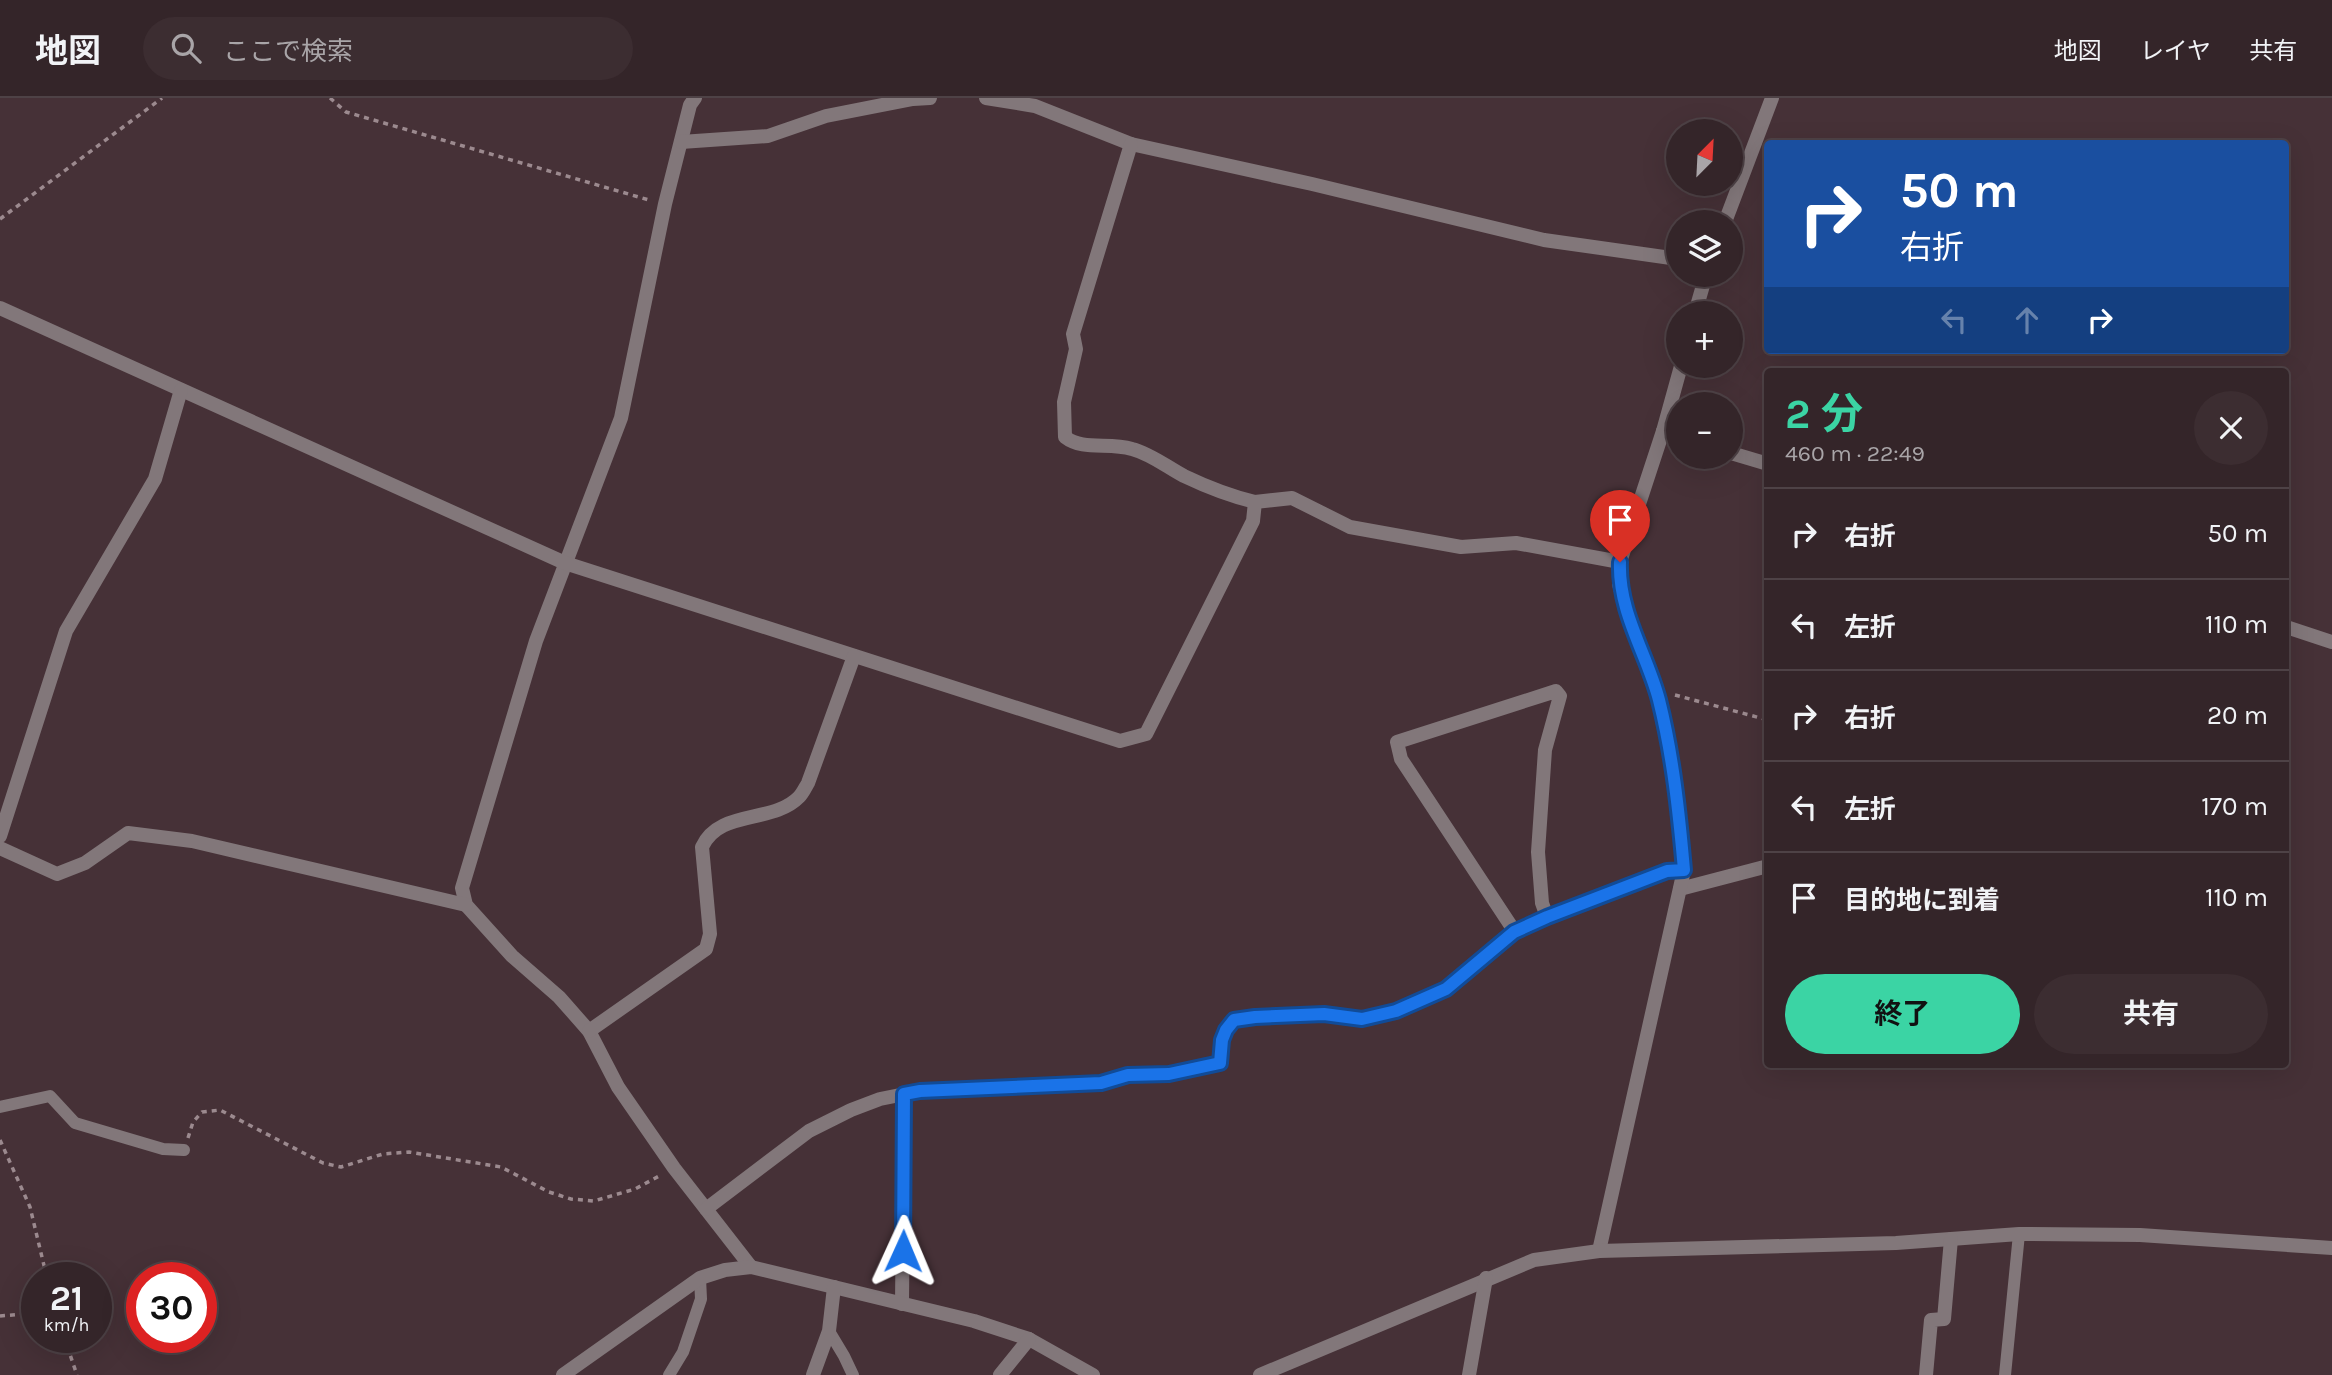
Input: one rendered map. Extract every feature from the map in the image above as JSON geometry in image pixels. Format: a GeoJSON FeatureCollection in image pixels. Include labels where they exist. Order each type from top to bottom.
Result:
{"type":"FeatureCollection","features":[{"type":"Feature","properties":{"kind":"street"},"geometry":{"type":"LineString","coordinates":[[695,98],[690,105],[665,205],[621,418],[536,641],[463,888],[466,905],[512,956],[559,997],[589,1031],[618,1087],[674,1168],[751,1267]]}},
{"type":"Feature","properties":{"kind":"street"},"geometry":{"type":"LineString","coordinates":[[681,142],[768,136],[826,117],[930,98]]}},
{"type":"Feature","properties":{"kind":"street"},"geometry":{"type":"LineString","coordinates":[[986,98],[1035,106],[1131,145],[1312,184],[1544,240],[1666,257]]}},
{"type":"Feature","properties":{"kind":"street"},"geometry":{"type":"LineString","coordinates":[[1730,210],[1772,98]]}},
{"type":"Feature","properties":{"kind":"street"},"geometry":{"type":"LineString","coordinates":[[1131,145],[1073,334],[1076,349],[1064,402],[1065,437],[1075,445],[1116,444],[1141,451],[1226,495],[1255,502],[1292,498],[1350,527],[1461,547],[1516,543],[1620,562]]}},
{"type":"Feature","properties":{"kind":"street"},"geometry":{"type":"LineString","coordinates":[[0,308],[565,563],[1120,741],[1146,734],[1253,522],[1255,502]]}},
{"type":"Feature","properties":{"kind":"street"},"geometry":{"type":"LineString","coordinates":[[1599,1251],[1684,870],[1677,791],[1656,690],[1619,584],[1620,562],[1678,378]]}},
{"type":"Feature","properties":{"kind":"street"},"geometry":{"type":"LineString","coordinates":[[0,836],[66,631],[155,479],[181,390]]}},
{"type":"Feature","properties":{"kind":"street"},"geometry":{"type":"LineString","coordinates":[[1743,457],[1764,463]]}},
{"type":"Feature","properties":{"kind":"street"},"geometry":{"type":"LineString","coordinates":[[2289,628],[2332,642]]}},
{"type":"Feature","properties":{"kind":"street"},"geometry":{"type":"LineString","coordinates":[[589,1031],[706,949],[710,934],[702,847],[707,836],[717,828],[789,805],[800,796],[808,783],[854,656]]}},
{"type":"Feature","properties":{"kind":"street"},"geometry":{"type":"LineString","coordinates":[[1514,932],[1401,759],[1397,741],[1556,691],[1560,696],[1545,750],[1538,852],[1542,903],[1547,917]]}},
{"type":"Feature","properties":{"kind":"street"},"geometry":{"type":"LineString","coordinates":[[0,848],[57,874],[85,863],[128,833],[192,841],[466,905]]}},
{"type":"Feature","properties":{"kind":"street"},"geometry":{"type":"LineString","coordinates":[[1680,889],[1764,867]]}},
{"type":"Feature","properties":{"kind":"street"},"geometry":{"type":"LineString","coordinates":[[706,1209],[809,1131],[880,1099],[920,1091],[1101,1083],[1128,1075],[1169,1074],[1220,1063],[1222,1040],[1234,1020],[1324,1014],[1362,1019],[1396,1011],[1446,989],[1514,932],[1667,871],[1684,870]]}},
{"type":"Feature","properties":{"kind":"street"},"geometry":{"type":"LineString","coordinates":[[902,1304],[904,1094]]}},
{"type":"Feature","properties":{"kind":"street"},"geometry":{"type":"LineString","coordinates":[[1260,1375],[1534,1259],[1599,1251],[1896,1243],[2019,1234],[2140,1235],[2332,1248]]}},
{"type":"Feature","properties":{"kind":"street"},"geometry":{"type":"LineString","coordinates":[[1926,1375],[1931,1320],[1944,1318],[1951,1239]]}},
{"type":"Feature","properties":{"kind":"street"},"geometry":{"type":"LineString","coordinates":[[563,1375],[700,1278],[725,1270],[751,1267],[974,1321],[1029,1339],[1093,1375]]}},
{"type":"Feature","properties":{"kind":"street"},"geometry":{"type":"LineString","coordinates":[[1469,1375],[1486,1278]]}},
{"type":"Feature","properties":{"kind":"street"},"geometry":{"type":"LineString","coordinates":[[813,1375],[829,1331],[834,1287]]}},
{"type":"Feature","properties":{"kind":"street"},"geometry":{"type":"LineString","coordinates":[[1000,1375],[1029,1339]]}},
{"type":"Feature","properties":{"kind":"lane"},"geometry":{"type":"LineString","coordinates":[[0,1107],[50,1096],[75,1123],[163,1149],[184,1150]]}},
{"type":"Feature","properties":{"kind":"lane"},"geometry":{"type":"LineString","coordinates":[[2005,1375],[2019,1234]]}},
{"type":"Feature","properties":{"kind":"lane"},"geometry":{"type":"LineString","coordinates":[[669,1375],[683,1352],[701,1299],[700,1278]]}},
{"type":"Feature","properties":{"kind":"lane"},"geometry":{"type":"LineString","coordinates":[[829,1331],[853,1375]]}},
{"type":"Feature","properties":{"kind":"path"},"geometry":{"type":"LineString","coordinates":[[0,219],[162,98]]}},
{"type":"Feature","properties":{"kind":"path"},"geometry":{"type":"LineString","coordinates":[[330,98],[346,112],[665,205]]}},
{"type":"Feature","properties":{"kind":"path"},"geometry":{"type":"LineString","coordinates":[[1656,690],[1764,719]]}},
{"type":"Feature","properties":{"kind":"path"},"geometry":{"type":"LineString","coordinates":[[184,1150],[193,1122],[202,1112],[220,1110],[323,1163],[341,1167],[383,1154],[409,1152],[445,1157],[501,1167],[549,1192],[571,1199],[594,1201],[635,1189],[674,1168]]}},
{"type":"Feature","properties":{"kind":"path"},"geometry":{"type":"LineString","coordinates":[[0,1140],[30,1208],[43,1262]]}},
{"type":"Feature","properties":{"kind":"path"},"geometry":{"type":"LineString","coordinates":[[0,1316],[21,1314]]}},
{"type":"Feature","properties":{"kind":"path"},"geometry":{"type":"LineString","coordinates":[[69,1353],[76,1375]]}},
{"type":"Feature","properties":{"kind":"route"},"geometry":{"type":"LineString","coordinates":[[903,1251],[904,1094],[920,1091],[1101,1083],[1128,1075],[1169,1074],[1220,1063],[1222,1040],[1234,1020],[1324,1014],[1362,1019],[1396,1011],[1446,989],[1514,932],[1667,871],[1684,870],[1677,791],[1658,699],[1625,607],[1619,584],[1620,562]]}}]}
